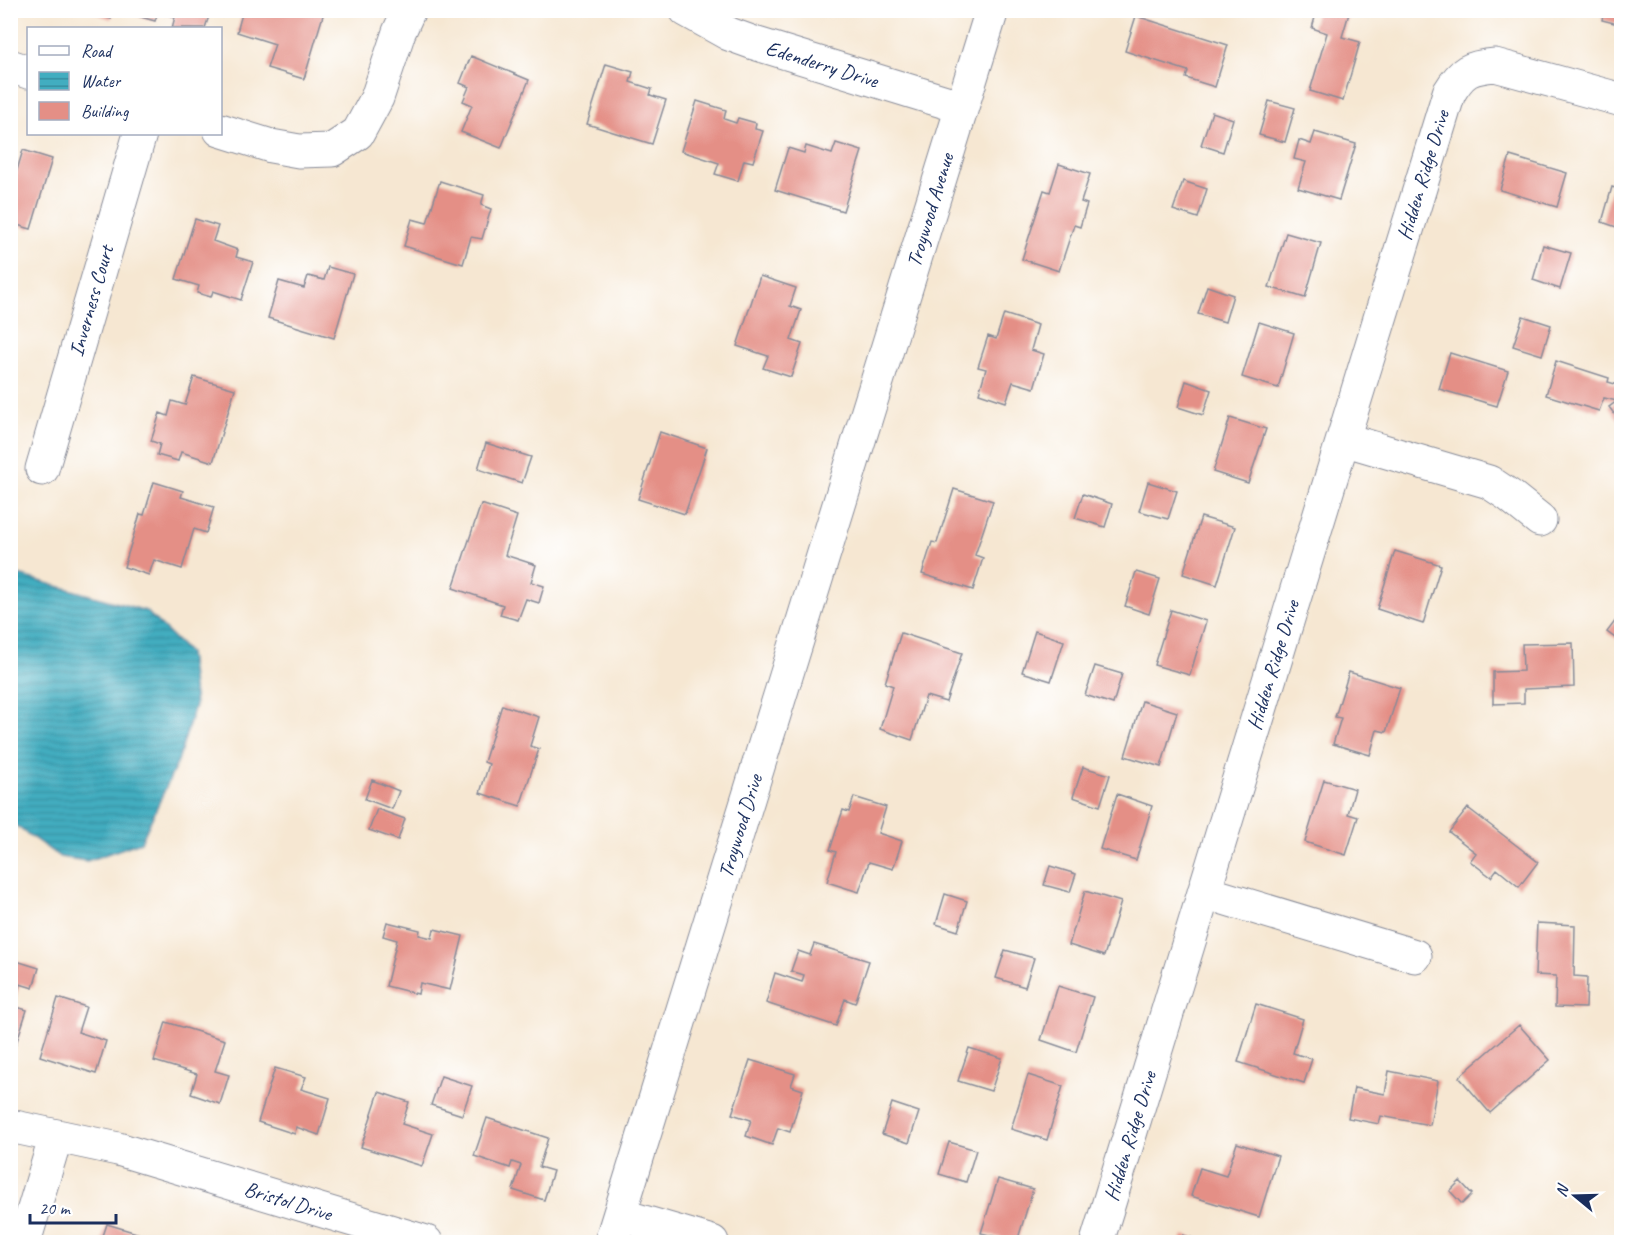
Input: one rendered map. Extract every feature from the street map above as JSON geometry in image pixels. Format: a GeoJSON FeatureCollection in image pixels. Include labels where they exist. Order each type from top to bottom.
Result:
{"type":"FeatureCollection","features":[{"type":"Feature","properties":{"kind":"street"},"geometry":{"type":"LineString","coordinates":[[222,131],[271,146],[299,151],[332,150],[358,134],[377,98],[399,32],[410,10]]}},
{"type":"Feature","properties":{"kind":"street","name":"Edenderry Drive"},"geometry":{"type":"LineString","coordinates":[[686,10],[729,34],[962,108]]}},
{"type":"Feature","properties":{"kind":"street","name":"Troywood Avenue"},"geometry":{"type":"LineString","coordinates":[[868,408],[992,10]]}},
{"type":"Feature","properties":{"kind":"street","name":"Hidden Ridge Drive"},"geometry":{"type":"LineString","coordinates":[[1097,1242],[1449,93],[1457,79],[1467,70],[1496,65],[1622,100]]}},
{"type":"Feature","properties":{"kind":"street"},"geometry":{"type":"LineString","coordinates":[[10,66],[27,72]]}},
{"type":"Feature","properties":{"kind":"street","name":"Inverness Court"},"geometry":{"type":"LineString","coordinates":[[42,469],[140,135]]}},
{"type":"Feature","properties":{"kind":"street","name":"Troywood Drive"},"geometry":{"type":"LineString","coordinates":[[615,1229],[868,408]]}},
{"type":"Feature","properties":{"kind":"street"},"geometry":{"type":"LineString","coordinates":[[1343,439],[1489,482],[1540,520]]}},
{"type":"Feature","properties":{"kind":"street"},"geometry":{"type":"LineString","coordinates":[[1204,892],[1415,956]]}},
{"type":"Feature","properties":{"kind":"street","name":"Bristol Drive"},"geometry":{"type":"LineString","coordinates":[[10,1126],[118,1149],[426,1242]]}},
{"type":"Feature","properties":{"kind":"street"},"geometry":{"type":"LineString","coordinates":[[24,1242],[56,1136]]}},
{"type":"Feature","properties":{"kind":"street"},"geometry":{"type":"LineString","coordinates":[[615,1229],[712,1242]]}},
{"type":"Feature","properties":{"kind":"water"},"geometry":{"type":"Polygon","coordinates":[[[11,573],[146,611],[189,653],[195,705],[178,761],[141,842],[87,861],[60,857],[11,822],[11,573]]]}},
{"type":"Feature","properties":{"kind":"building"},"geometry":{"type":"Polygon","coordinates":[[[87,10],[114,10],[111,19],[87,10]]]}},
{"type":"Feature","properties":{"kind":"building"},"geometry":{"type":"Polygon","coordinates":[[[136,10],[211,10],[205,27],[172,27],[175,17],[158,12],[155,21],[134,15],[136,10]]]}},
{"type":"Feature","properties":{"kind":"building"},"geometry":{"type":"Polygon","coordinates":[[[243,10],[324,12],[304,79],[267,68],[275,44],[237,32],[243,10]]]}},
{"type":"Feature","properties":{"kind":"building"},"geometry":{"type":"Polygon","coordinates":[[[1317,10],[1350,10],[1342,37],[1360,42],[1343,101],[1310,91],[1327,33],[1312,28],[1317,10]]]}},
{"type":"Feature","properties":{"kind":"building"},"geometry":{"type":"Polygon","coordinates":[[[1604,10],[1622,10],[1622,25],[1602,20],[1604,10]]]}},
{"type":"Feature","properties":{"kind":"building"},"geometry":{"type":"Polygon","coordinates":[[[1136,16],[1228,45],[1215,87],[1186,78],[1188,71],[1125,51],[1136,16]]]}},
{"type":"Feature","properties":{"kind":"building"},"geometry":{"type":"Polygon","coordinates":[[[471,56],[529,80],[501,148],[461,132],[472,105],[463,101],[469,87],[460,83],[471,56]]]}},
{"type":"Feature","properties":{"kind":"building"},"geometry":{"type":"Polygon","coordinates":[[[606,64],[633,72],[630,82],[652,89],[650,95],[666,100],[652,144],[587,124],[606,64]]]}},
{"type":"Feature","properties":{"kind":"building"},"geometry":{"type":"Polygon","coordinates":[[[697,101],[726,110],[724,119],[736,123],[738,118],[756,123],[755,129],[763,131],[753,162],[744,160],[738,181],[715,174],[719,163],[681,151],[697,101]]]}},
{"type":"Feature","properties":{"kind":"building"},"geometry":{"type":"Polygon","coordinates":[[[1269,101],[1295,108],[1285,142],[1259,135],[1269,101]]]}},
{"type":"Feature","properties":{"kind":"building"},"geometry":{"type":"Polygon","coordinates":[[[1212,112],[1233,119],[1223,152],[1201,145],[1212,112]]]}},
{"type":"Feature","properties":{"kind":"building"},"geometry":{"type":"Polygon","coordinates":[[[1315,132],[1356,144],[1339,200],[1298,188],[1306,162],[1294,159],[1299,140],[1311,144],[1315,132]]]}},
{"type":"Feature","properties":{"kind":"building"},"geometry":{"type":"Polygon","coordinates":[[[836,143],[862,151],[843,211],[775,190],[788,148],[804,153],[806,146],[832,154],[836,143]]]}},
{"type":"Feature","properties":{"kind":"building"},"geometry":{"type":"Polygon","coordinates":[[[23,150],[52,159],[31,229],[10,223],[10,176],[15,177],[23,150]]]}},
{"type":"Feature","properties":{"kind":"building"},"geometry":{"type":"Polygon","coordinates":[[[1510,156],[1567,173],[1557,207],[1500,190],[1510,156]]]}},
{"type":"Feature","properties":{"kind":"building"},"geometry":{"type":"Polygon","coordinates":[[[1059,164],[1090,174],[1081,202],[1087,204],[1080,227],[1074,225],[1059,271],[1022,259],[1044,190],[1050,192],[1059,164]]]}},
{"type":"Feature","properties":{"kind":"building"},"geometry":{"type":"Polygon","coordinates":[[[440,181],[484,195],[481,205],[491,209],[482,239],[471,237],[463,264],[404,246],[412,219],[427,223],[440,181]]]}},
{"type":"Feature","properties":{"kind":"building"},"geometry":{"type":"Polygon","coordinates":[[[1183,181],[1207,189],[1198,218],[1173,210],[1183,181]]]}},
{"type":"Feature","properties":{"kind":"building"},"geometry":{"type":"Polygon","coordinates":[[[1612,187],[1622,190],[1622,229],[1602,222],[1612,187]]]}},
{"type":"Feature","properties":{"kind":"building"},"geometry":{"type":"Polygon","coordinates":[[[195,219],[218,226],[213,241],[238,250],[236,257],[253,262],[241,300],[213,291],[211,297],[197,293],[199,286],[176,279],[195,219]]]}},
{"type":"Feature","properties":{"kind":"building"},"geometry":{"type":"Polygon","coordinates":[[[1286,233],[1321,243],[1305,298],[1269,287],[1286,233]]]}},
{"type":"Feature","properties":{"kind":"building"},"geometry":{"type":"Polygon","coordinates":[[[1543,245],[1571,253],[1560,289],[1533,280],[1543,245]]]}},
{"type":"Feature","properties":{"kind":"building"},"geometry":{"type":"Polygon","coordinates":[[[328,267],[353,274],[334,338],[268,318],[279,281],[304,288],[308,276],[324,280],[328,267]]]}},
{"type":"Feature","properties":{"kind":"building"},"geometry":{"type":"Polygon","coordinates":[[[760,276],[796,288],[790,306],[801,310],[791,340],[802,344],[791,377],[763,368],[768,356],[737,346],[760,276]]]}},
{"type":"Feature","properties":{"kind":"building"},"geometry":{"type":"Polygon","coordinates":[[[1207,286],[1233,295],[1225,322],[1198,314],[1207,286]]]}},
{"type":"Feature","properties":{"kind":"building"},"geometry":{"type":"Polygon","coordinates":[[[1004,314],[1038,325],[1031,350],[1044,354],[1034,388],[1013,382],[1006,402],[979,393],[986,369],[978,367],[988,336],[996,339],[1004,314]]]}},
{"type":"Feature","properties":{"kind":"building"},"geometry":{"type":"Polygon","coordinates":[[[1523,316],[1551,325],[1542,355],[1513,346],[1523,316]]]}},
{"type":"Feature","properties":{"kind":"building"},"geometry":{"type":"Polygon","coordinates":[[[1259,322],[1294,333],[1278,388],[1242,377],[1259,322]]]}},
{"type":"Feature","properties":{"kind":"building"},"geometry":{"type":"Polygon","coordinates":[[[1450,353],[1508,371],[1497,406],[1439,389],[1450,353]]]}},
{"type":"Feature","properties":{"kind":"building"},"geometry":{"type":"Polygon","coordinates":[[[1556,361],[1609,378],[1608,382],[1622,386],[1622,424],[1609,407],[1617,401],[1604,398],[1599,411],[1546,395],[1556,361]]]}},
{"type":"Feature","properties":{"kind":"building"},"geometry":{"type":"Polygon","coordinates":[[[194,377],[235,389],[213,462],[181,452],[178,461],[157,455],[160,444],[151,441],[160,413],[168,416],[172,401],[185,405],[194,377]]]}},
{"type":"Feature","properties":{"kind":"building"},"geometry":{"type":"Polygon","coordinates":[[[1186,381],[1211,390],[1203,415],[1178,407],[1186,381]]]}},
{"type":"Feature","properties":{"kind":"building"},"geometry":{"type":"Polygon","coordinates":[[[1230,418],[1266,429],[1248,483],[1213,472],[1230,418]]]}},
{"type":"Feature","properties":{"kind":"building"},"geometry":{"type":"Polygon","coordinates":[[[660,432],[707,448],[685,514],[638,499],[660,432]]]}},
{"type":"Feature","properties":{"kind":"building"},"geometry":{"type":"Polygon","coordinates":[[[486,443],[531,457],[522,483],[478,469],[486,443]]]}},
{"type":"Feature","properties":{"kind":"building"},"geometry":{"type":"Polygon","coordinates":[[[154,482],[183,491],[181,497],[214,507],[206,533],[194,529],[182,569],[154,560],[149,575],[124,567],[140,514],[144,515],[154,482]]]}},
{"type":"Feature","properties":{"kind":"building"},"geometry":{"type":"Polygon","coordinates":[[[1148,482],[1177,491],[1168,519],[1139,511],[1148,482]]]}},
{"type":"Feature","properties":{"kind":"building"},"geometry":{"type":"Polygon","coordinates":[[[954,489],[993,501],[975,555],[983,558],[973,590],[922,574],[932,542],[937,543],[954,489]]]}},
{"type":"Feature","properties":{"kind":"building"},"geometry":{"type":"Polygon","coordinates":[[[1083,494],[1112,504],[1105,527],[1075,518],[1083,494]]]}},
{"type":"Feature","properties":{"kind":"building"},"geometry":{"type":"Polygon","coordinates":[[[481,504],[517,516],[505,555],[536,565],[531,582],[544,586],[539,603],[526,599],[518,620],[500,615],[503,605],[453,588],[481,504]]]}},
{"type":"Feature","properties":{"kind":"building"},"geometry":{"type":"Polygon","coordinates":[[[1201,517],[1235,527],[1217,585],[1183,574],[1201,517]]]}},
{"type":"Feature","properties":{"kind":"building"},"geometry":{"type":"Polygon","coordinates":[[[1395,551],[1441,565],[1423,624],[1377,609],[1395,551]]]}},
{"type":"Feature","properties":{"kind":"building"},"geometry":{"type":"Polygon","coordinates":[[[1136,572],[1160,579],[1149,614],[1125,606],[1136,572]]]}},
{"type":"Feature","properties":{"kind":"building"},"geometry":{"type":"Polygon","coordinates":[[[1171,610],[1206,621],[1190,675],[1154,665],[1171,610]]]}},
{"type":"Feature","properties":{"kind":"building"},"geometry":{"type":"Polygon","coordinates":[[[1622,612],[1622,643],[1607,632],[1622,612]]]}},
{"type":"Feature","properties":{"kind":"building"},"geometry":{"type":"Polygon","coordinates":[[[1035,631],[1064,641],[1051,681],[1022,672],[1035,631]]]}},
{"type":"Feature","properties":{"kind":"building"},"geometry":{"type":"Polygon","coordinates":[[[901,633],[962,653],[946,702],[926,696],[912,740],[880,729],[893,686],[885,683],[901,633]]]}},
{"type":"Feature","properties":{"kind":"building"},"geometry":{"type":"Polygon","coordinates":[[[1573,643],[1574,687],[1524,689],[1524,703],[1493,704],[1493,672],[1523,671],[1522,644],[1573,643]]]}},
{"type":"Feature","properties":{"kind":"building"},"geometry":{"type":"Polygon","coordinates":[[[1095,666],[1122,674],[1113,704],[1085,695],[1095,666]]]}},
{"type":"Feature","properties":{"kind":"building"},"geometry":{"type":"Polygon","coordinates":[[[1349,672],[1400,688],[1386,732],[1377,730],[1370,755],[1333,744],[1341,718],[1335,717],[1349,672]]]}},
{"type":"Feature","properties":{"kind":"building"},"geometry":{"type":"Polygon","coordinates":[[[1142,701],[1177,712],[1161,767],[1125,756],[1142,701]]]}},
{"type":"Feature","properties":{"kind":"building"},"geometry":{"type":"Polygon","coordinates":[[[502,705],[539,717],[530,746],[539,749],[520,806],[480,793],[489,764],[484,762],[502,705]]]}},
{"type":"Feature","properties":{"kind":"building"},"geometry":{"type":"Polygon","coordinates":[[[1083,767],[1110,775],[1100,806],[1073,797],[1083,767]]]}},
{"type":"Feature","properties":{"kind":"building"},"geometry":{"type":"Polygon","coordinates":[[[372,780],[399,791],[392,809],[365,799],[372,780]]]}},
{"type":"Feature","properties":{"kind":"building"},"geometry":{"type":"Polygon","coordinates":[[[1324,780],[1355,789],[1348,814],[1358,817],[1346,855],[1305,842],[1324,780]]]}},
{"type":"Feature","properties":{"kind":"building"},"geometry":{"type":"Polygon","coordinates":[[[1117,794],[1152,806],[1136,860],[1100,849],[1117,794]]]}},
{"type":"Feature","properties":{"kind":"building"},"geometry":{"type":"Polygon","coordinates":[[[854,797],[886,807],[878,833],[902,841],[893,869],[869,862],[859,892],[827,882],[836,852],[830,850],[843,810],[849,812],[854,797]]]}},
{"type":"Feature","properties":{"kind":"building"},"geometry":{"type":"Polygon","coordinates":[[[1468,808],[1538,862],[1519,887],[1497,869],[1491,877],[1470,861],[1476,853],[1449,832],[1468,808]]]}},
{"type":"Feature","properties":{"kind":"building"},"geometry":{"type":"Polygon","coordinates":[[[377,809],[405,819],[398,840],[369,830],[377,809]]]}},
{"type":"Feature","properties":{"kind":"building"},"geometry":{"type":"Polygon","coordinates":[[[1050,866],[1076,874],[1070,892],[1044,885],[1050,866]]]}},
{"type":"Feature","properties":{"kind":"building"},"geometry":{"type":"Polygon","coordinates":[[[1085,891],[1121,902],[1104,956],[1069,945],[1085,891]]]}},
{"type":"Feature","properties":{"kind":"building"},"geometry":{"type":"Polygon","coordinates":[[[945,894],[967,901],[958,931],[936,924],[945,894]]]}},
{"type":"Feature","properties":{"kind":"building"},"geometry":{"type":"Polygon","coordinates":[[[387,922],[420,930],[419,935],[432,938],[434,929],[463,936],[450,990],[420,983],[418,994],[386,986],[397,940],[383,936],[387,922]]]}},
{"type":"Feature","properties":{"kind":"building"},"geometry":{"type":"Polygon","coordinates":[[[1537,923],[1575,925],[1574,976],[1587,977],[1586,1008],[1555,1007],[1556,976],[1535,975],[1537,923]]]}},
{"type":"Feature","properties":{"kind":"building"},"geometry":{"type":"Polygon","coordinates":[[[814,944],[869,961],[855,1003],[845,999],[836,1026],[766,1003],[775,973],[802,982],[804,975],[791,971],[798,951],[810,955],[814,944]]]}},
{"type":"Feature","properties":{"kind":"building"},"geometry":{"type":"Polygon","coordinates":[[[1005,950],[1034,958],[1025,987],[996,978],[1005,950]]]}},
{"type":"Feature","properties":{"kind":"building"},"geometry":{"type":"Polygon","coordinates":[[[10,959],[39,968],[33,988],[20,984],[13,1006],[27,1010],[16,1044],[10,1042],[10,959]]]}},
{"type":"Feature","properties":{"kind":"building"},"geometry":{"type":"Polygon","coordinates":[[[1058,986],[1093,997],[1076,1052],[1041,1040],[1058,986]]]}},
{"type":"Feature","properties":{"kind":"building"},"geometry":{"type":"Polygon","coordinates":[[[58,998],[86,1007],[78,1032],[106,1041],[96,1074],[40,1056],[58,998]]]}},
{"type":"Feature","properties":{"kind":"building"},"geometry":{"type":"Polygon","coordinates":[[[1256,1004],[1303,1019],[1293,1053],[1312,1059],[1304,1083],[1238,1062],[1256,1004]]]}},
{"type":"Feature","properties":{"kind":"building"},"geometry":{"type":"Polygon","coordinates":[[[166,1022],[225,1040],[215,1071],[229,1075],[220,1104],[191,1094],[197,1074],[154,1061],[166,1022]]]}},
{"type":"Feature","properties":{"kind":"building"},"geometry":{"type":"Polygon","coordinates":[[[1519,1025],[1550,1060],[1490,1113],[1459,1077],[1519,1025]]]}},
{"type":"Feature","properties":{"kind":"building"},"geometry":{"type":"Polygon","coordinates":[[[969,1048],[1002,1058],[991,1091],[958,1081],[969,1048]]]}},
{"type":"Feature","properties":{"kind":"building"},"geometry":{"type":"Polygon","coordinates":[[[750,1060],[795,1074],[791,1086],[803,1090],[790,1132],[778,1128],[772,1145],[746,1136],[751,1120],[732,1114],[750,1060]]]}},
{"type":"Feature","properties":{"kind":"building"},"geometry":{"type":"Polygon","coordinates":[[[275,1068],[306,1077],[301,1089],[330,1098],[319,1135],[296,1127],[295,1134],[258,1122],[275,1068]]]}},
{"type":"Feature","properties":{"kind":"building"},"geometry":{"type":"Polygon","coordinates":[[[1389,1071],[1438,1081],[1430,1125],[1381,1116],[1379,1124],[1348,1118],[1354,1088],[1385,1094],[1389,1071]]]}},
{"type":"Feature","properties":{"kind":"building"},"geometry":{"type":"Polygon","coordinates":[[[1028,1075],[1063,1086],[1047,1140],[1011,1129],[1028,1075]]]}},
{"type":"Feature","properties":{"kind":"building"},"geometry":{"type":"Polygon","coordinates":[[[441,1076],[472,1086],[462,1115],[431,1105],[441,1076]]]}},
{"type":"Feature","properties":{"kind":"building"},"geometry":{"type":"Polygon","coordinates":[[[379,1092],[409,1102],[402,1124],[433,1134],[422,1166],[361,1147],[379,1092]]]}},
{"type":"Feature","properties":{"kind":"building"},"geometry":{"type":"Polygon","coordinates":[[[892,1103],[919,1112],[909,1143],[882,1134],[892,1103]]]}},
{"type":"Feature","properties":{"kind":"building"},"geometry":{"type":"Polygon","coordinates":[[[487,1118],[548,1138],[539,1167],[553,1171],[544,1200],[513,1190],[521,1165],[512,1162],[510,1168],[474,1156],[487,1118]]]}},
{"type":"Feature","properties":{"kind":"building"},"geometry":{"type":"Polygon","coordinates":[[[949,1142],[976,1150],[966,1182],[939,1174],[949,1142]]]}},
{"type":"Feature","properties":{"kind":"building"},"geometry":{"type":"Polygon","coordinates":[[[1237,1143],[1278,1156],[1259,1217],[1191,1196],[1200,1168],[1226,1176],[1237,1143]]]}},
{"type":"Feature","properties":{"kind":"building"},"geometry":{"type":"Polygon","coordinates":[[[998,1179],[1033,1189],[1017,1242],[981,1233],[998,1179]]]}},
{"type":"Feature","properties":{"kind":"building"},"geometry":{"type":"Polygon","coordinates":[[[1460,1181],[1472,1194],[1462,1204],[1450,1191],[1460,1181]]]}},
{"type":"Feature","properties":{"kind":"building"},"geometry":{"type":"Polygon","coordinates":[[[107,1224],[166,1242],[101,1242],[107,1224]]]}},
{"type":"Feature","properties":{"kind":"building"},"geometry":{"type":"Polygon","coordinates":[[[1183,1235],[1207,1242],[1181,1242],[1183,1235]]]}}]}
